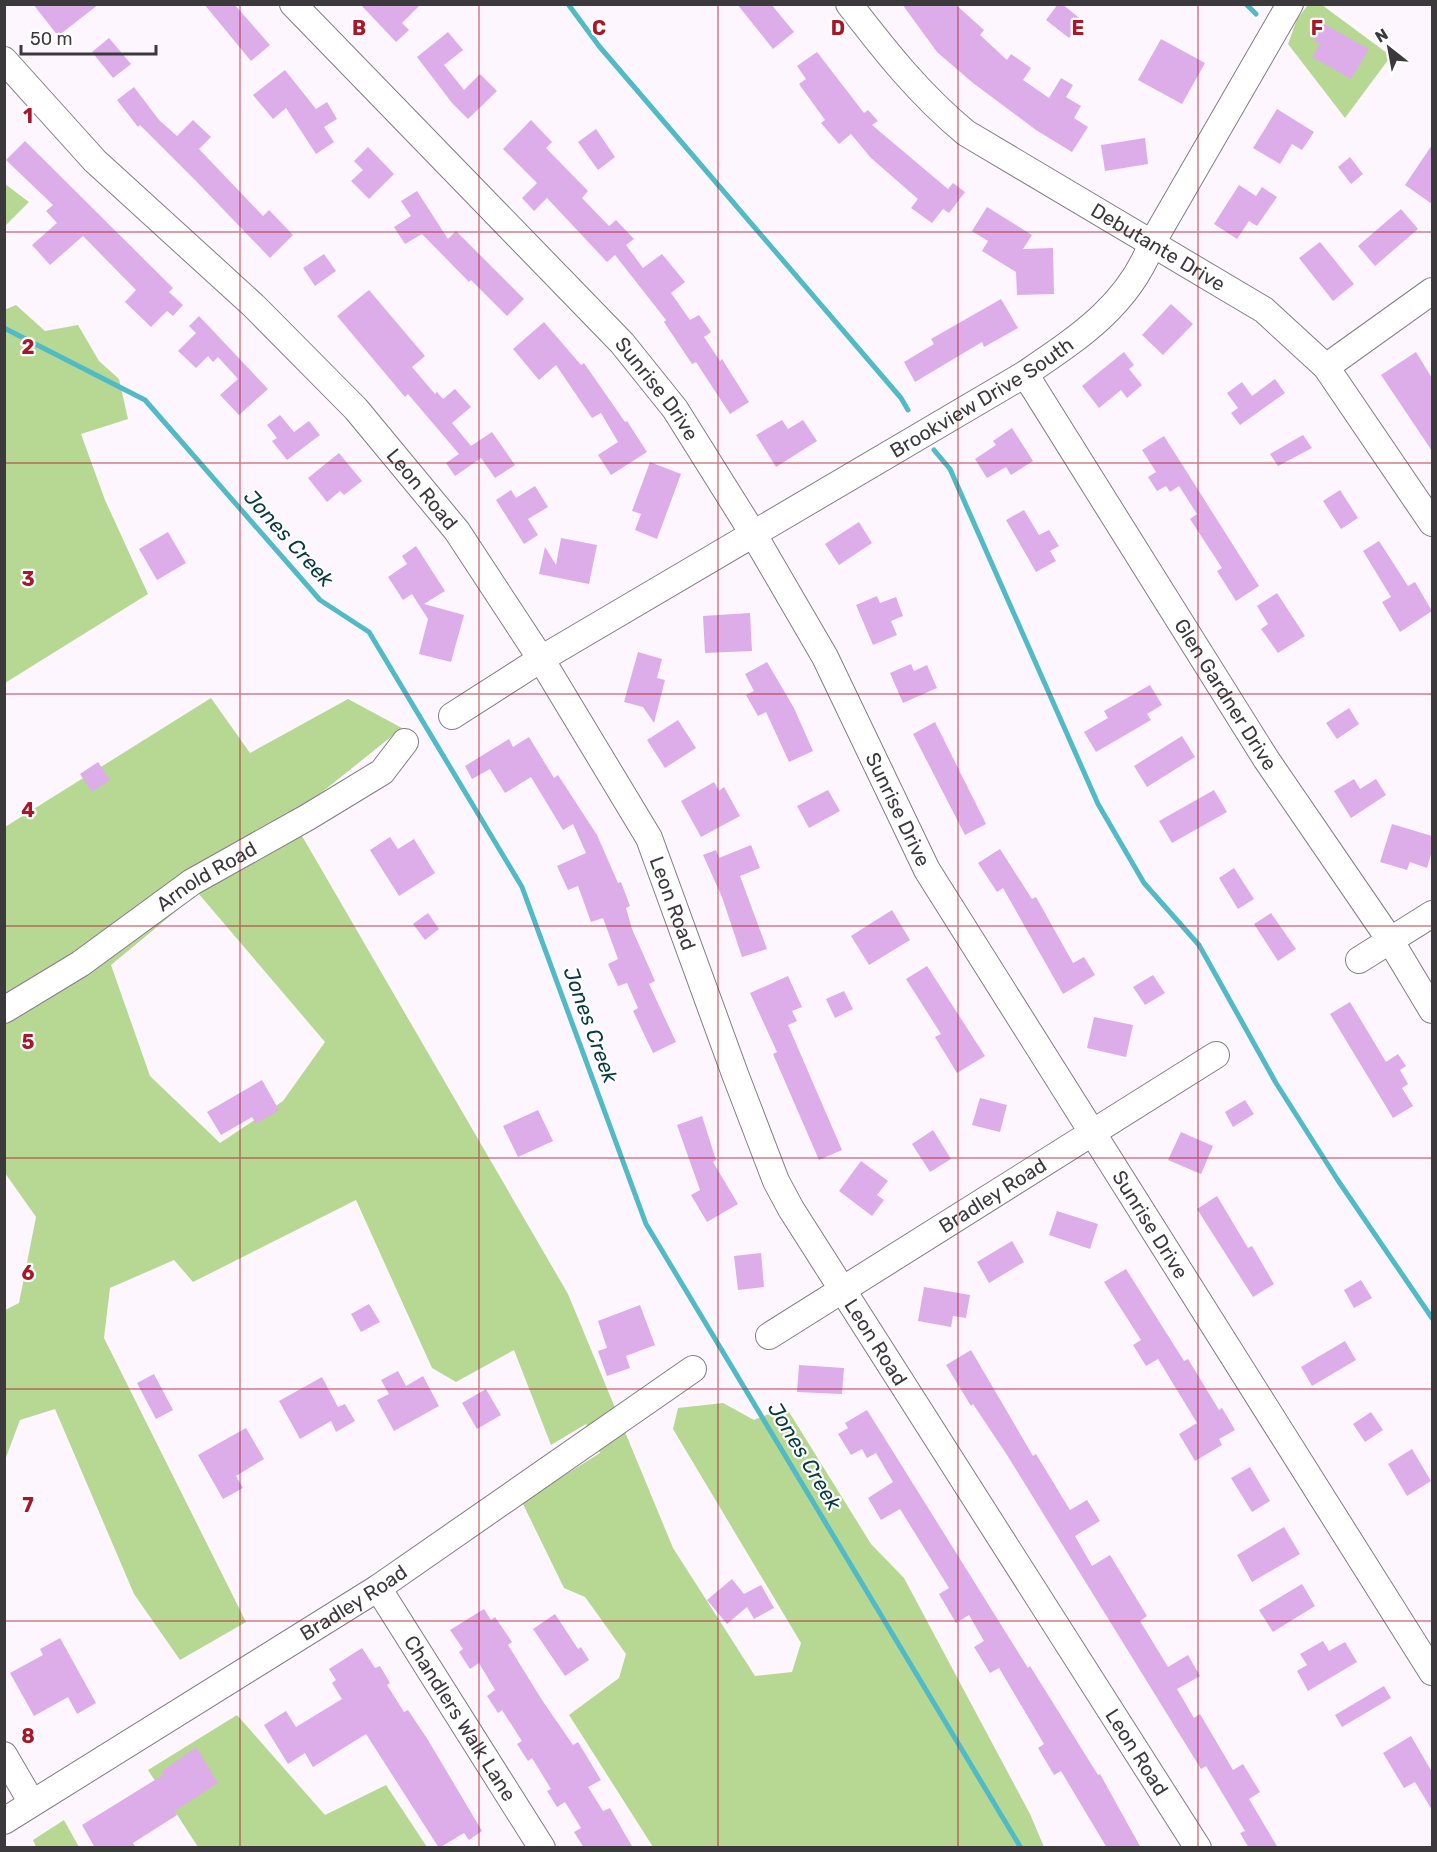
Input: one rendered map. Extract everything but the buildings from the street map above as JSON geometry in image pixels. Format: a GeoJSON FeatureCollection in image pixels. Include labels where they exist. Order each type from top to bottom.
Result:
{"type":"FeatureCollection","features":[{"type":"Feature","properties":{"kind":"street","name":"Sunrise Drive"},"geometry":{"type":"LineString","coordinates":[[293,4],[622,343],[675,409],[754,535],[825,657],[927,870],[1432,1672]]}},
{"type":"Feature","properties":{"kind":"street","name":"Debutante Drive"},"geometry":{"type":"LineString","coordinates":[[849,4],[908,79],[931,104],[966,133],[1264,310],[1326,367],[1432,523]]}},
{"type":"Feature","properties":{"kind":"street","name":"Brookview Drive South"},"geometry":{"type":"LineString","coordinates":[[542,659],[1025,374],[1083,334],[1131,286],[1144,266],[1152,243],[1290,4]]}},
{"type":"Feature","properties":{"kind":"street","name":"Leon Road"},"geometry":{"type":"LineString","coordinates":[[4,60],[94,161],[254,306],[356,409],[457,531],[542,659],[649,838],[776,1181],[843,1291],[1198,1848]]}},
{"type":"Feature","properties":{"kind":"street"},"geometry":{"type":"LineString","coordinates":[[1326,367],[1432,291]]}},
{"type":"Feature","properties":{"kind":"street","name":"Glen Gardner Drive"},"geometry":{"type":"LineString","coordinates":[[1025,374],[1266,759],[1390,940],[1432,1010]]}},
{"type":"Feature","properties":{"kind":"street"},"geometry":{"type":"LineString","coordinates":[[452,716],[542,659]]}},
{"type":"Feature","properties":{"kind":"street","name":"Arnold Road"},"geometry":{"type":"LineString","coordinates":[[4,1010],[80,964],[192,882],[308,818],[382,772],[405,742]]}},
{"type":"Feature","properties":{"kind":"street"},"geometry":{"type":"LineString","coordinates":[[1359,960],[1432,914]]}},
{"type":"Feature","properties":{"kind":"street","name":"Bradley Road"},"geometry":{"type":"LineString","coordinates":[[769,1336],[1216,1055]]}},
{"type":"Feature","properties":{"kind":"street","name":"Bradley Road"},"geometry":{"type":"LineString","coordinates":[[4,1821],[378,1588],[693,1369]]}},
{"type":"Feature","properties":{"kind":"street","name":"Chandlers Walk Lane"},"geometry":{"type":"LineString","coordinates":[[378,1588],[542,1848]]}},
{"type":"Feature","properties":{"kind":"street"},"geometry":{"type":"LineString","coordinates":[[4,1755],[32,1803]]}},
{"type":"Feature","properties":{"kind":"green space"},"geometry":{"type":"Polygon","coordinates":[[[1308,5],[1322,5],[1391,56],[1345,118],[1288,44],[1297,19],[1308,5]]]}},
{"type":"Feature","properties":{"kind":"green space"},"geometry":{"type":"Polygon","coordinates":[[[5,184],[29,202],[4,226],[5,184]]]}},
{"type":"Feature","properties":{"kind":"green space"},"geometry":{"type":"Polygon","coordinates":[[[16,305],[45,331],[78,325],[99,361],[119,379],[128,419],[81,434],[105,500],[148,594],[5,683],[4,310],[16,305]]]}},
{"type":"Feature","properties":{"kind":"green space"},"geometry":{"type":"Polygon","coordinates":[[[211,698],[250,753],[348,699],[402,728],[291,817],[568,1294],[673,1548],[755,1676],[792,1672],[801,1643],[673,1429],[678,1408],[723,1403],[754,1420],[786,1407],[871,1544],[904,1578],[1030,1814],[1044,1847],[653,1847],[569,1715],[619,1678],[626,1654],[585,1597],[564,1588],[522,1502],[600,1453],[586,1424],[551,1445],[514,1350],[456,1382],[432,1368],[356,1200],[193,1282],[174,1260],[110,1288],[104,1338],[246,1622],[180,1660],[134,1594],[55,1409],[20,1420],[5,1460],[5,1310],[19,1303],[36,1217],[5,1173],[5,827],[211,698]],[[198,893],[111,965],[150,1076],[220,1143],[283,1101],[325,1042],[198,893]]]}},
{"type":"Feature","properties":{"kind":"green space"},"geometry":{"type":"Polygon","coordinates":[[[237,1715],[325,1815],[386,1785],[427,1847],[198,1847],[148,1770],[237,1715]]]}},
{"type":"Feature","properties":{"kind":"green space"},"geometry":{"type":"Polygon","coordinates":[[[64,1820],[79,1847],[36,1847],[33,1840],[64,1820]]]}},
{"type":"Feature","properties":{"kind":"waterway"},"geometry":{"type":"LineString","coordinates":[[568,4],[599,46],[901,398],[908,410]]}},
{"type":"Feature","properties":{"kind":"waterway"},"geometry":{"type":"LineString","coordinates":[[1246,4],[1256,14]]}},
{"type":"Feature","properties":{"kind":"waterway","name":"Jones Creek"},"geometry":{"type":"LineString","coordinates":[[4,328],[145,400],[320,600],[369,632],[522,887],[646,1224],[1021,1848]]}},
{"type":"Feature","properties":{"kind":"waterway"},"geometry":{"type":"LineString","coordinates":[[934,450],[950,469],[1098,804],[1144,883],[1199,945],[1276,1083],[1337,1179],[1432,1318]]}}]}
